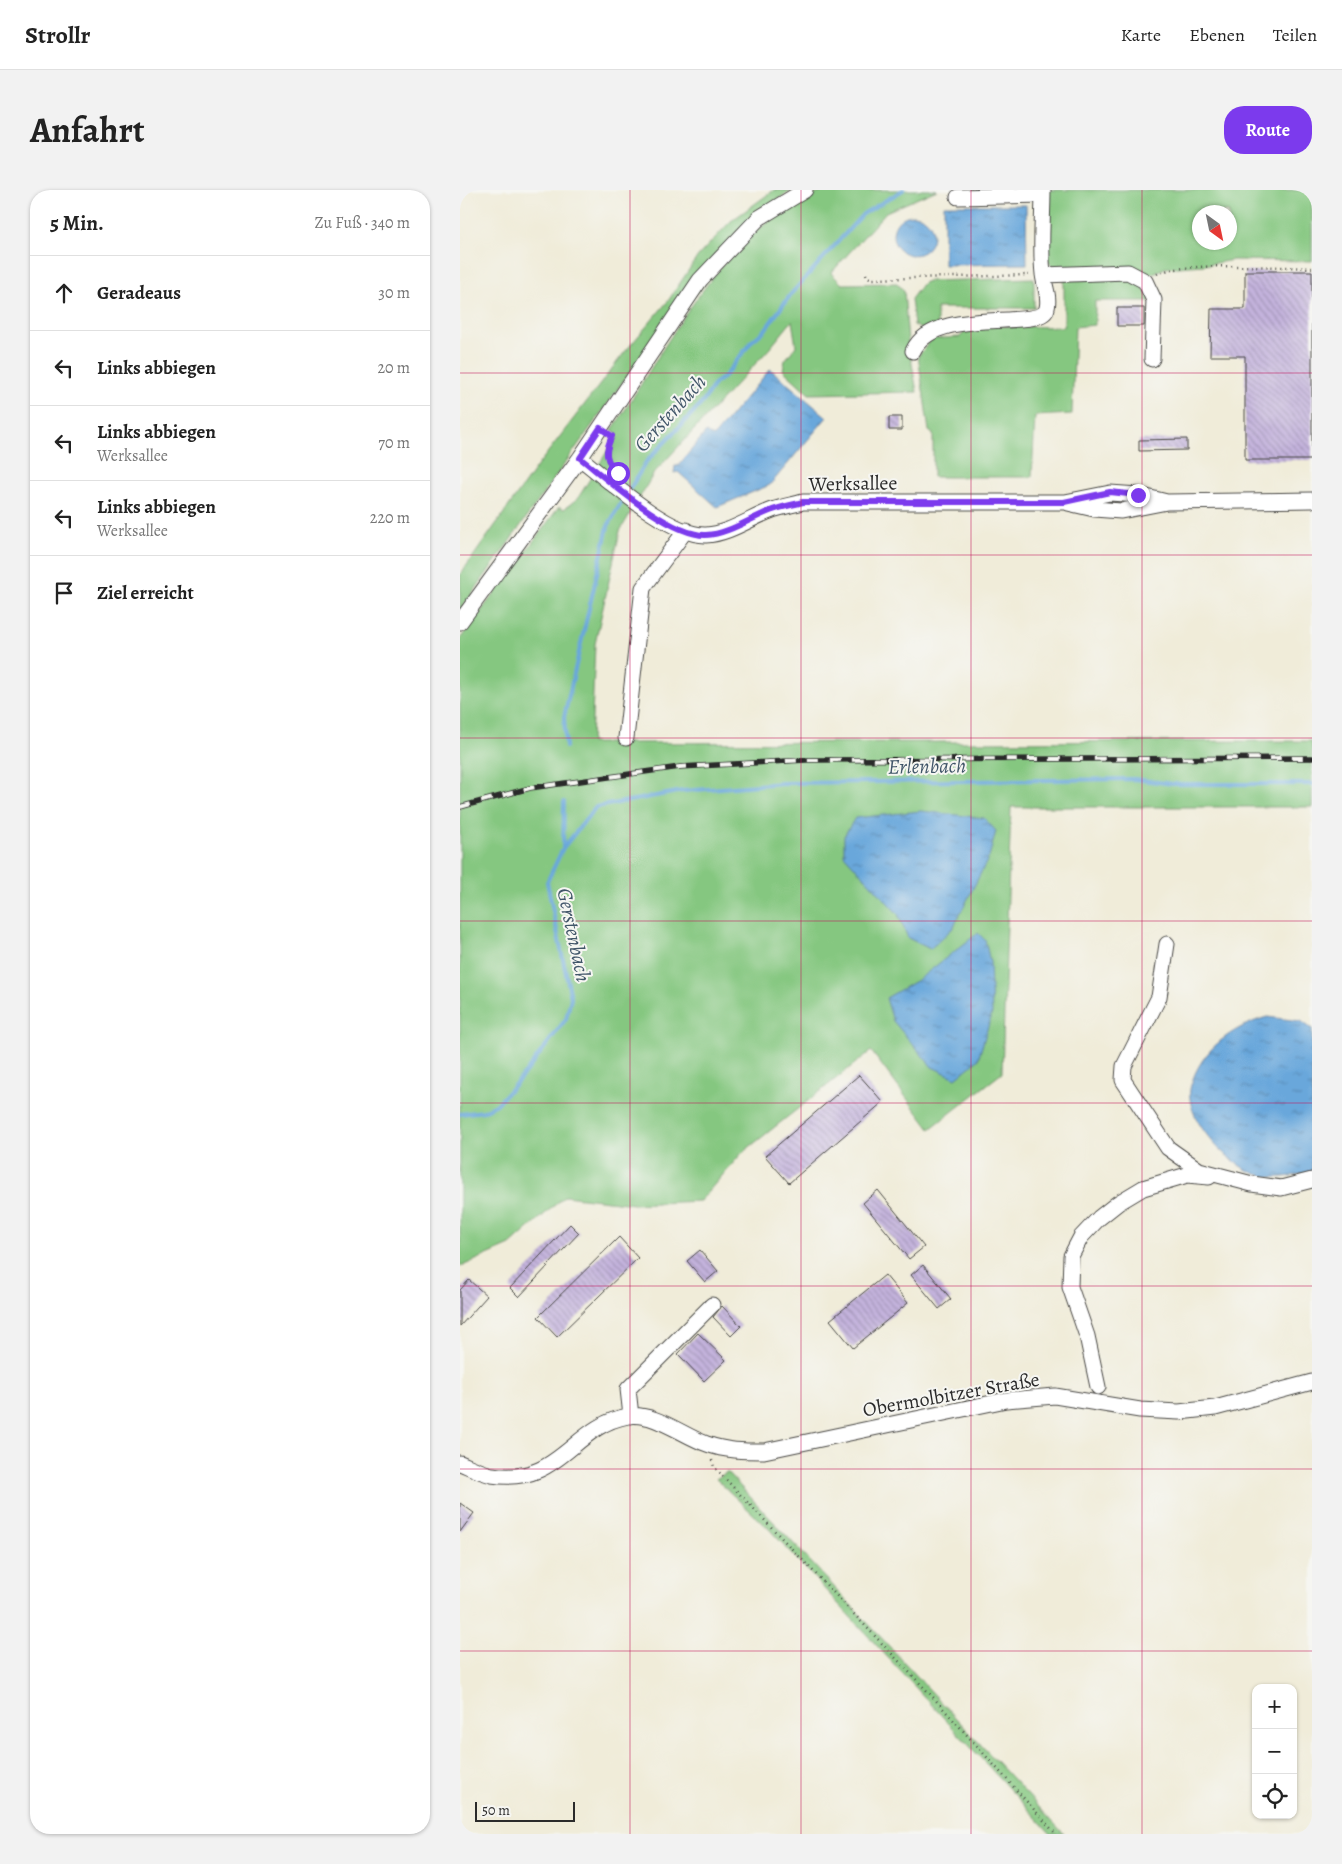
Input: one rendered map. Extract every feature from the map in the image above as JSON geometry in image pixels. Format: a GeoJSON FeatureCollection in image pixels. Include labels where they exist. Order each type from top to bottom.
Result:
{"type":"FeatureCollection","features":[{"type":"Feature","properties":{"kind":"street"},"geometry":{"type":"LineString","coordinates":[[460,622],[580,458],[700,280],[759,218],[805,190]]}},
{"type":"Feature","properties":{"kind":"street"},"geometry":{"type":"LineString","coordinates":[[913,351],[918,342],[927,335],[954,324],[972,320],[1029,320],[1043,315],[1048,310],[1043,275],[1043,192],[958,197]]}},
{"type":"Feature","properties":{"kind":"street"},"geometry":{"type":"LineString","coordinates":[[1043,275],[1128,272],[1145,281],[1154,300],[1152,359]]}},
{"type":"Feature","properties":{"kind":"street","name":"Werksallee"},"geometry":{"type":"LineString","coordinates":[[580,458],[644,507],[670,524],[705,535],[718,532],[770,511],[803,502],[1064,502],[1110,492],[1138,495],[1167,502],[1312,500]]}},
{"type":"Feature","properties":{"kind":"street"},"geometry":{"type":"LineString","coordinates":[[626,738],[643,588],[686,530]]}},
{"type":"Feature","properties":{"kind":"street"},"geometry":{"type":"LineString","coordinates":[[1167,944],[1159,997],[1124,1066],[1123,1080],[1168,1148],[1199,1170],[1224,1178]]}},
{"type":"Feature","properties":{"kind":"street"},"geometry":{"type":"LineString","coordinates":[[1098,1387],[1087,1336],[1070,1287],[1071,1256],[1081,1237],[1099,1218],[1118,1203],[1143,1188],[1187,1175],[1224,1178],[1281,1188],[1312,1180]]}},
{"type":"Feature","properties":{"kind":"street"},"geometry":{"type":"LineString","coordinates":[[631,1416],[628,1389],[712,1305]]}},
{"type":"Feature","properties":{"kind":"street","name":"Obermolbitzer Straße"},"geometry":{"type":"LineString","coordinates":[[460,1463],[491,1474],[518,1476],[541,1471],[610,1420],[631,1416],[654,1421],[706,1444],[731,1450],[764,1451],[1006,1400],[1054,1396],[1140,1410],[1188,1411],[1215,1408],[1312,1382]]}},
{"type":"Feature","properties":{"kind":"path"},"geometry":{"type":"LineString","coordinates":[[1145,281],[1168,270],[1196,267],[1312,268]]}},
{"type":"Feature","properties":{"kind":"path"},"geometry":{"type":"LineString","coordinates":[[866,274],[867,278],[873,279],[1043,275]]}},
{"type":"Feature","properties":{"kind":"path"},"geometry":{"type":"LineString","coordinates":[[600,428],[612,436],[606,450],[606,459],[612,467]]}},
{"type":"Feature","properties":{"kind":"path"},"geometry":{"type":"LineString","coordinates":[[706,1444],[714,1466],[931,1695],[1056,1834]]}},
{"type":"Feature","properties":{"kind":"green space"},"geometry":{"type":"Polygon","coordinates":[[[774,190],[793,190],[775,201],[632,369],[460,611],[460,575],[538,465],[624,353],[668,301],[698,256],[731,221],[774,190]]]}},
{"type":"Feature","properties":{"kind":"green space"},"geometry":{"type":"Polygon","coordinates":[[[826,190],[937,190],[886,212],[831,273],[842,284],[897,283],[904,291],[908,341],[917,392],[809,394],[783,370],[785,360],[796,346],[792,321],[770,348],[654,473],[620,531],[595,644],[591,743],[1312,741],[1312,807],[1011,807],[1002,1073],[930,1129],[871,1051],[742,1153],[700,1201],[634,1204],[565,1196],[510,1245],[460,1267],[460,639],[559,507],[564,509],[578,498],[618,434],[612,430],[690,307],[712,278],[736,251],[762,227],[795,204],[826,190]]]}},
{"type":"Feature","properties":{"kind":"green space"},"geometry":{"type":"Polygon","coordinates":[[[1046,190],[1312,190],[1312,261],[1233,260],[1205,265],[1165,268],[1149,275],[1053,268],[1047,259],[1046,190]]]}},
{"type":"Feature","properties":{"kind":"green space"},"geometry":{"type":"Polygon","coordinates":[[[1121,277],[1139,281],[1151,301],[1095,301],[1095,325],[1075,327],[1072,414],[1035,416],[1032,477],[933,477],[933,434],[929,431],[918,356],[932,339],[960,337],[969,326],[1064,327],[1064,280],[1121,277]]]}},
{"type":"Feature","properties":{"kind":"green space"},"geometry":{"type":"Polygon","coordinates":[[[1034,278],[1034,308],[937,308],[937,324],[942,327],[921,329],[914,325],[911,299],[923,283],[928,281],[1034,278]]]}},
{"type":"Feature","properties":{"kind":"green space"},"geometry":{"type":"Polygon","coordinates":[[[727,1472],[1064,1834],[1051,1834],[770,1530],[716,1479],[727,1472]]]}},
{"type":"Feature","properties":{"kind":"water"},"geometry":{"type":"Polygon","coordinates":[[[944,205],[1026,205],[1027,264],[944,265],[944,205]]]}},
{"type":"Feature","properties":{"kind":"water"},"geometry":{"type":"Polygon","coordinates":[[[909,215],[917,215],[924,218],[930,224],[933,235],[930,246],[924,252],[917,255],[909,255],[902,252],[896,246],[893,239],[893,231],[896,224],[902,218],[909,215]]]}},
{"type":"Feature","properties":{"kind":"water"},"geometry":{"type":"Polygon","coordinates":[[[770,369],[827,417],[770,485],[717,507],[678,472],[674,473],[675,466],[678,466],[706,432],[713,437],[770,369]]]}},
{"type":"Feature","properties":{"kind":"water"},"geometry":{"type":"Polygon","coordinates":[[[921,811],[984,818],[996,831],[989,857],[953,928],[930,949],[908,938],[898,914],[844,855],[844,836],[855,818],[921,811]]]}},
{"type":"Feature","properties":{"kind":"water"},"geometry":{"type":"Polygon","coordinates":[[[978,933],[985,940],[990,962],[992,1013],[978,1060],[956,1078],[932,1067],[893,1021],[886,998],[919,979],[978,933]]]}},
{"type":"Feature","properties":{"kind":"water"},"geometry":{"type":"Polygon","coordinates":[[[1267,1017],[1301,1021],[1312,1029],[1312,1171],[1286,1177],[1260,1175],[1248,1170],[1222,1152],[1201,1126],[1193,1112],[1190,1098],[1191,1085],[1196,1072],[1210,1050],[1231,1033],[1254,1021],[1267,1017]]]}},
{"type":"Feature","properties":{"kind":"building"},"geometry":{"type":"Polygon","coordinates":[[[1245,271],[1312,271],[1312,460],[1245,460],[1245,356],[1210,356],[1211,309],[1245,309],[1245,271]]]}},
{"type":"Feature","properties":{"kind":"building"},"geometry":{"type":"Polygon","coordinates":[[[1117,308],[1144,308],[1144,326],[1117,326],[1117,308]]]}},
{"type":"Feature","properties":{"kind":"building"},"geometry":{"type":"Polygon","coordinates":[[[889,417],[902,417],[902,430],[889,430],[889,417]]]}},
{"type":"Feature","properties":{"kind":"building"},"geometry":{"type":"Polygon","coordinates":[[[1187,439],[1187,450],[1139,451],[1139,440],[1187,439]]]}},
{"type":"Feature","properties":{"kind":"building"},"geometry":{"type":"Polygon","coordinates":[[[859,1075],[883,1102],[789,1183],[765,1156],[859,1075]]]}},
{"type":"Feature","properties":{"kind":"building"},"geometry":{"type":"Polygon","coordinates":[[[878,1190],[924,1247],[909,1259],[863,1203],[878,1190]]]}},
{"type":"Feature","properties":{"kind":"building"},"geometry":{"type":"Polygon","coordinates":[[[570,1224],[579,1233],[519,1297],[510,1288],[570,1224]]]}},
{"type":"Feature","properties":{"kind":"building"},"geometry":{"type":"Polygon","coordinates":[[[619,1237],[638,1258],[557,1337],[538,1317],[619,1237]]]}},
{"type":"Feature","properties":{"kind":"building"},"geometry":{"type":"Polygon","coordinates":[[[700,1250],[718,1271],[705,1282],[687,1261],[700,1250]]]}},
{"type":"Feature","properties":{"kind":"building"},"geometry":{"type":"Polygon","coordinates":[[[923,1265],[951,1299],[939,1309],[911,1275],[923,1265]]]}},
{"type":"Feature","properties":{"kind":"building"},"geometry":{"type":"Polygon","coordinates":[[[885,1275],[908,1303],[853,1348],[830,1320],[885,1275]]]}},
{"type":"Feature","properties":{"kind":"building"},"geometry":{"type":"Polygon","coordinates":[[[469,1280],[487,1296],[460,1326],[460,1290],[469,1280]]]}},
{"type":"Feature","properties":{"kind":"building"},"geometry":{"type":"Polygon","coordinates":[[[722,1306],[741,1326],[731,1336],[713,1317],[722,1306]]]}},
{"type":"Feature","properties":{"kind":"building"},"geometry":{"type":"Polygon","coordinates":[[[698,1333],[726,1360],[704,1381],[678,1354],[698,1333]]]}},
{"type":"Feature","properties":{"kind":"building"},"geometry":{"type":"Polygon","coordinates":[[[460,1503],[474,1513],[460,1532],[460,1503]]]}},
{"type":"Feature","properties":{"kind":"waterway","name":"Gerstenbach"},"geometry":{"type":"LineString","coordinates":[[628,492],[646,462],[703,402],[715,383],[724,377],[752,341],[765,330],[791,294],[863,214],[903,190]]}},
{"type":"Feature","properties":{"kind":"waterway","name":"Gerstenbach"},"geometry":{"type":"LineString","coordinates":[[566,747],[564,717],[608,526],[624,498]]}},
{"type":"Feature","properties":{"kind":"waterway","name":"Erlenbach"},"geometry":{"type":"LineString","coordinates":[[563,848],[596,807],[683,791],[783,783],[1134,779],[1173,784],[1312,784]]}},
{"type":"Feature","properties":{"kind":"waterway","name":"Gerstenbach"},"geometry":{"type":"LineString","coordinates":[[460,1114],[484,1111],[497,1104],[526,1072],[566,1019],[571,998],[547,882],[563,848],[564,802]]}},
{"type":"Feature","properties":{"kind":"railway"},"geometry":{"type":"LineString","coordinates":[[460,807],[530,788],[680,767],[806,760],[1312,758]]}},
{"type":"Feature","properties":{"kind":"route"},"geometry":{"type":"LineString","coordinates":[[618,473],[606,459],[606,450],[612,436],[600,428],[580,458],[644,507],[670,524],[705,535],[742,524],[770,511],[803,502],[1064,502],[1110,492],[1138,495]]}}]}
